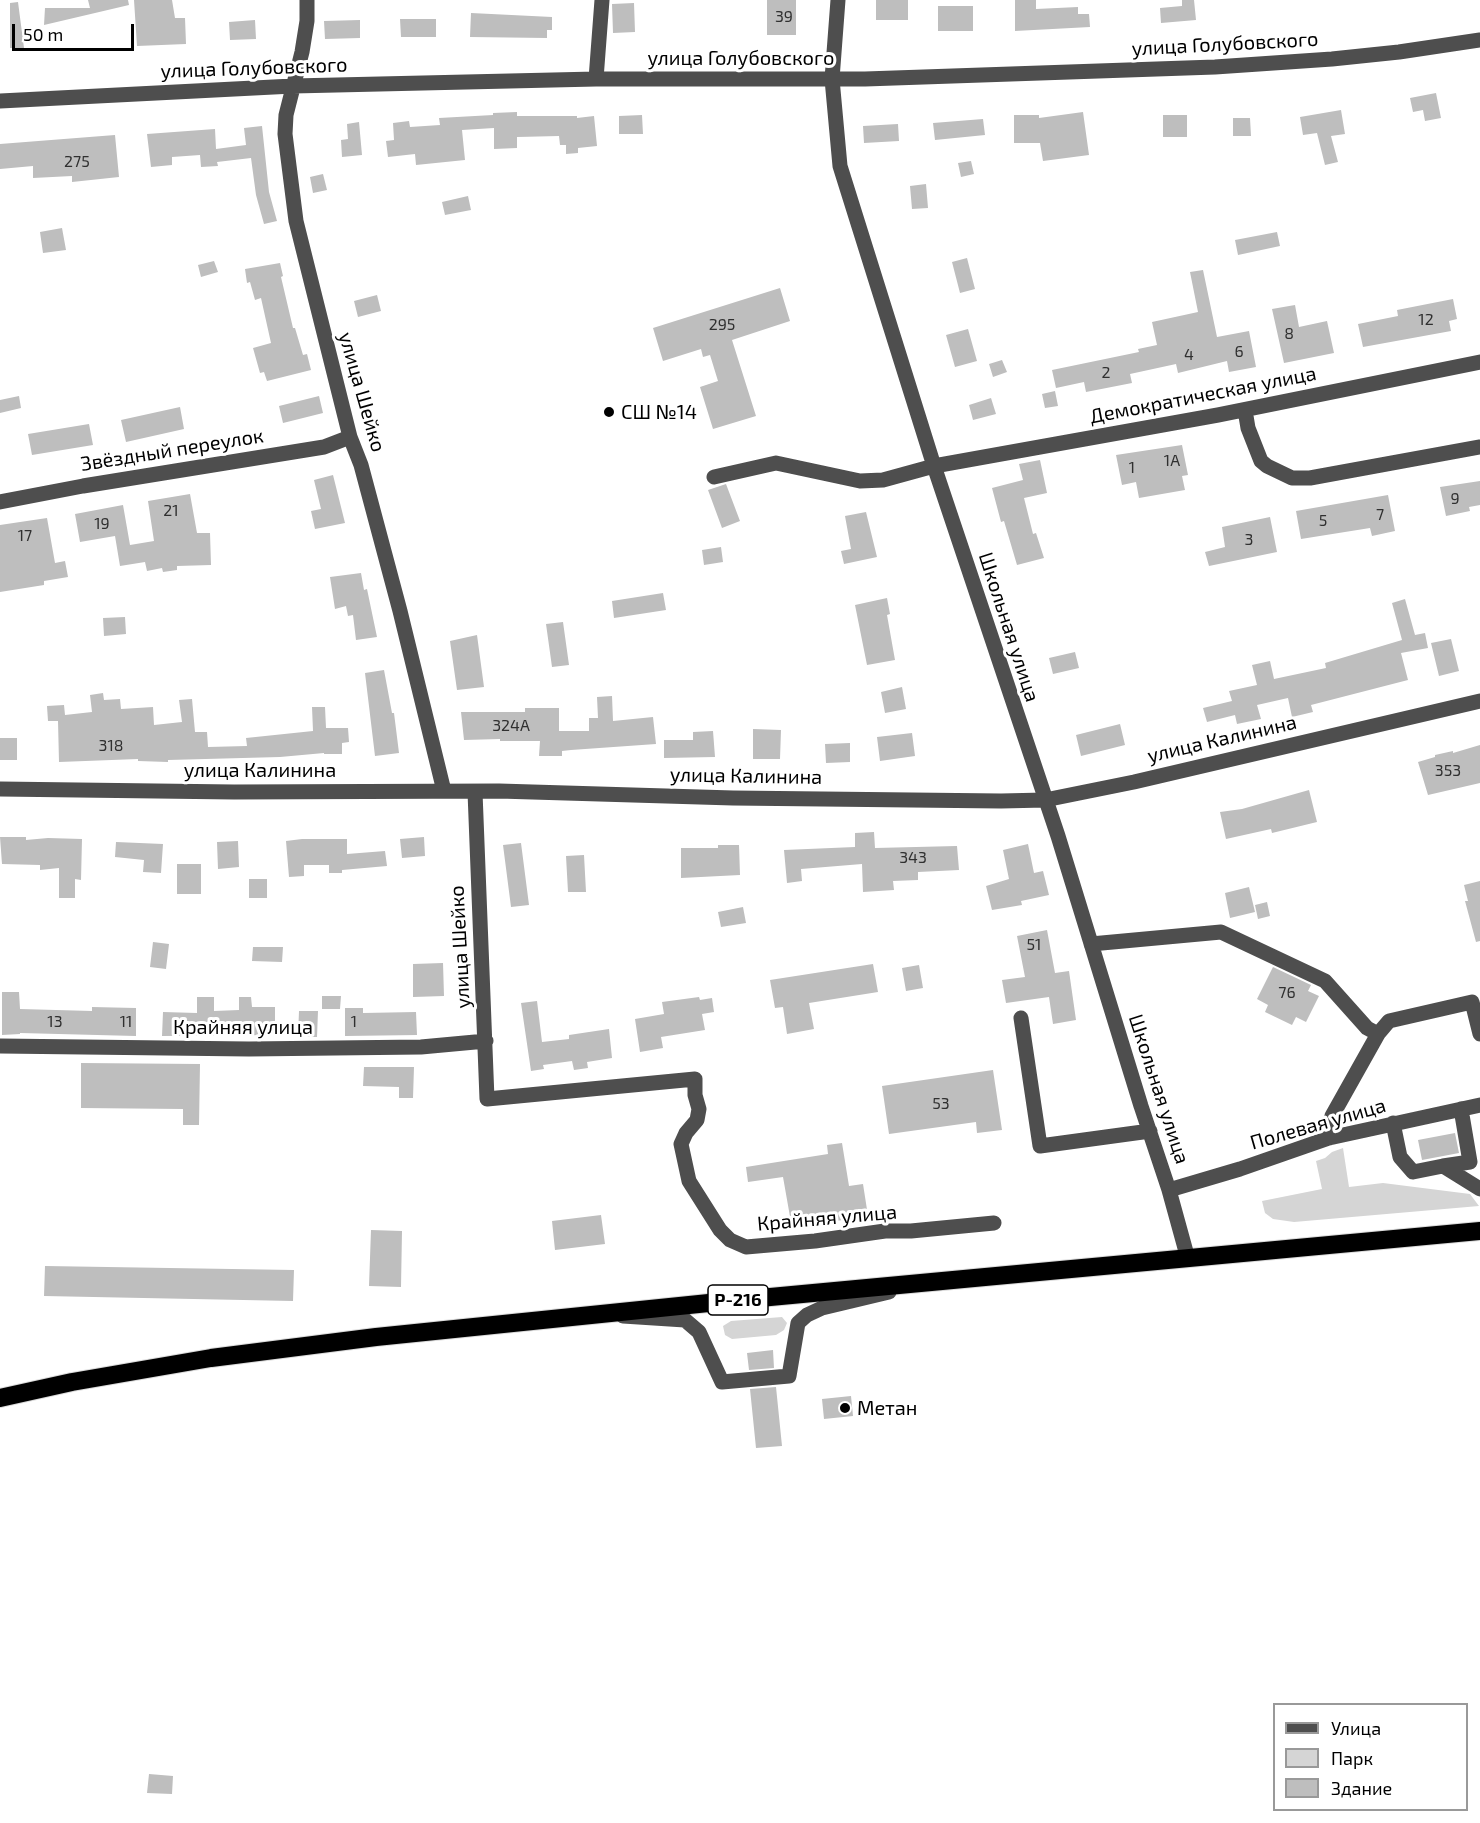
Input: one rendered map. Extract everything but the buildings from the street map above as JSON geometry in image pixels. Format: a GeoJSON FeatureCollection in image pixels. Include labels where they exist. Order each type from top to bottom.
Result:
{"type":"FeatureCollection","features":[{"type":"Feature","properties":{"kind":"highway","name":"Р-216"},"geometry":{"type":"LineString","coordinates":[[0,1398],[211,1358],[376,1337],[1480,1231]]}},
{"type":"Feature","properties":{"kind":"street","name":"улица Шейко"},"geometry":{"type":"LineString","coordinates":[[307,0],[307,21],[302,52],[292,86],[285,134],[296,221],[350,437],[361,465],[400,611],[444,791]]}},
{"type":"Feature","properties":{"kind":"street"},"geometry":{"type":"LineString","coordinates":[[596,79],[602,0]]}},
{"type":"Feature","properties":{"kind":"street","name":"Школьная улица"},"geometry":{"type":"LineString","coordinates":[[838,0],[832,79],[840,166],[934,466],[1091,944],[1169,1190],[1188,1259]]}},
{"type":"Feature","properties":{"kind":"street","name":"улица Голубовского"},"geometry":{"type":"LineString","coordinates":[[0,100],[292,86],[596,79],[832,79],[982,76],[1215,67],[1332,59],[1480,40]]}},
{"type":"Feature","properties":{"kind":"street","name":"Демократическая улица"},"geometry":{"type":"LineString","coordinates":[[714,477],[776,463],[860,481],[883,480],[934,466],[1245,410],[1480,362]]}},
{"type":"Feature","properties":{"kind":"street"},"geometry":{"type":"LineString","coordinates":[[1245,410],[1248,428],[1261,461],[1292,478],[1310,478],[1480,447]]}},
{"type":"Feature","properties":{"kind":"street","name":"Звёздный переулок"},"geometry":{"type":"LineString","coordinates":[[0,502],[83,486],[324,447],[350,437]]}},
{"type":"Feature","properties":{"kind":"street","name":"улица Калинина"},"geometry":{"type":"LineString","coordinates":[[0,789],[444,791],[733,798],[1045,800],[1134,782],[1480,701]]}},
{"type":"Feature","properties":{"kind":"street","name":"улица Шейко"},"geometry":{"type":"LineString","coordinates":[[475,792],[487,1100]]}},
{"type":"Feature","properties":{"kind":"street"},"geometry":{"type":"LineString","coordinates":[[1091,944],[1221,932],[1325,981],[1367,1028],[1378,1035]]}},
{"type":"Feature","properties":{"kind":"street"},"geometry":{"type":"LineString","coordinates":[[1329,1138],[1332,1116],[1378,1035],[1389,1021],[1473,1002],[1480,1034]]}},
{"type":"Feature","properties":{"kind":"street"},"geometry":{"type":"LineString","coordinates":[[1021,1018],[1040,1146],[1150,1131]]}},
{"type":"Feature","properties":{"kind":"street","name":"Крайняя улица"},"geometry":{"type":"LineString","coordinates":[[0,1046],[410,1047],[486,1041]]}},
{"type":"Feature","properties":{"kind":"street","name":"Крайняя улица"},"geometry":{"type":"LineString","coordinates":[[487,1100],[695,1079],[695,1095],[699,1109],[697,1120],[686,1133],[681,1144],[689,1181],[720,1230],[730,1240],[746,1247],[815,1242],[885,1231],[911,1231],[994,1223]]}},
{"type":"Feature","properties":{"kind":"street","name":"Полевая улица"},"geometry":{"type":"LineString","coordinates":[[1169,1190],[1329,1138],[1480,1105]]}},
{"type":"Feature","properties":{"kind":"street"},"geometry":{"type":"LineString","coordinates":[[1393,1123],[1400,1157],[1413,1172],[1470,1162],[1461,1109]]}},
{"type":"Feature","properties":{"kind":"street"},"geometry":{"type":"LineString","coordinates":[[1443,1166],[1480,1189]]}},
{"type":"Feature","properties":{"kind":"street"},"geometry":{"type":"LineString","coordinates":[[600,1314],[651,1320],[685,1320],[699,1332],[722,1382],[789,1376],[798,1323],[807,1315],[822,1308],[926,1283]]}},
{"type":"Feature","properties":{"kind":"green space"},"geometry":{"type":"Polygon","coordinates":[[[1343,1148],[1349,1187],[1383,1183],[1470,1194],[1479,1206],[1294,1222],[1273,1219],[1265,1213],[1262,1201],[1322,1189],[1316,1161],[1343,1148]]]}},
{"type":"Feature","properties":{"kind":"green space"},"geometry":{"type":"Polygon","coordinates":[[[782,1317],[787,1323],[784,1330],[776,1335],[732,1339],[725,1335],[723,1326],[731,1321],[782,1317]]]}},
{"type":"Feature","properties":{"kind":"place","name":"СШ №14"},"geometry":{"type":"Point","coordinates":[609,412]}},
{"type":"Feature","properties":{"kind":"place","name":"Метан"},"geometry":{"type":"Point","coordinates":[845,1408]}}]}
